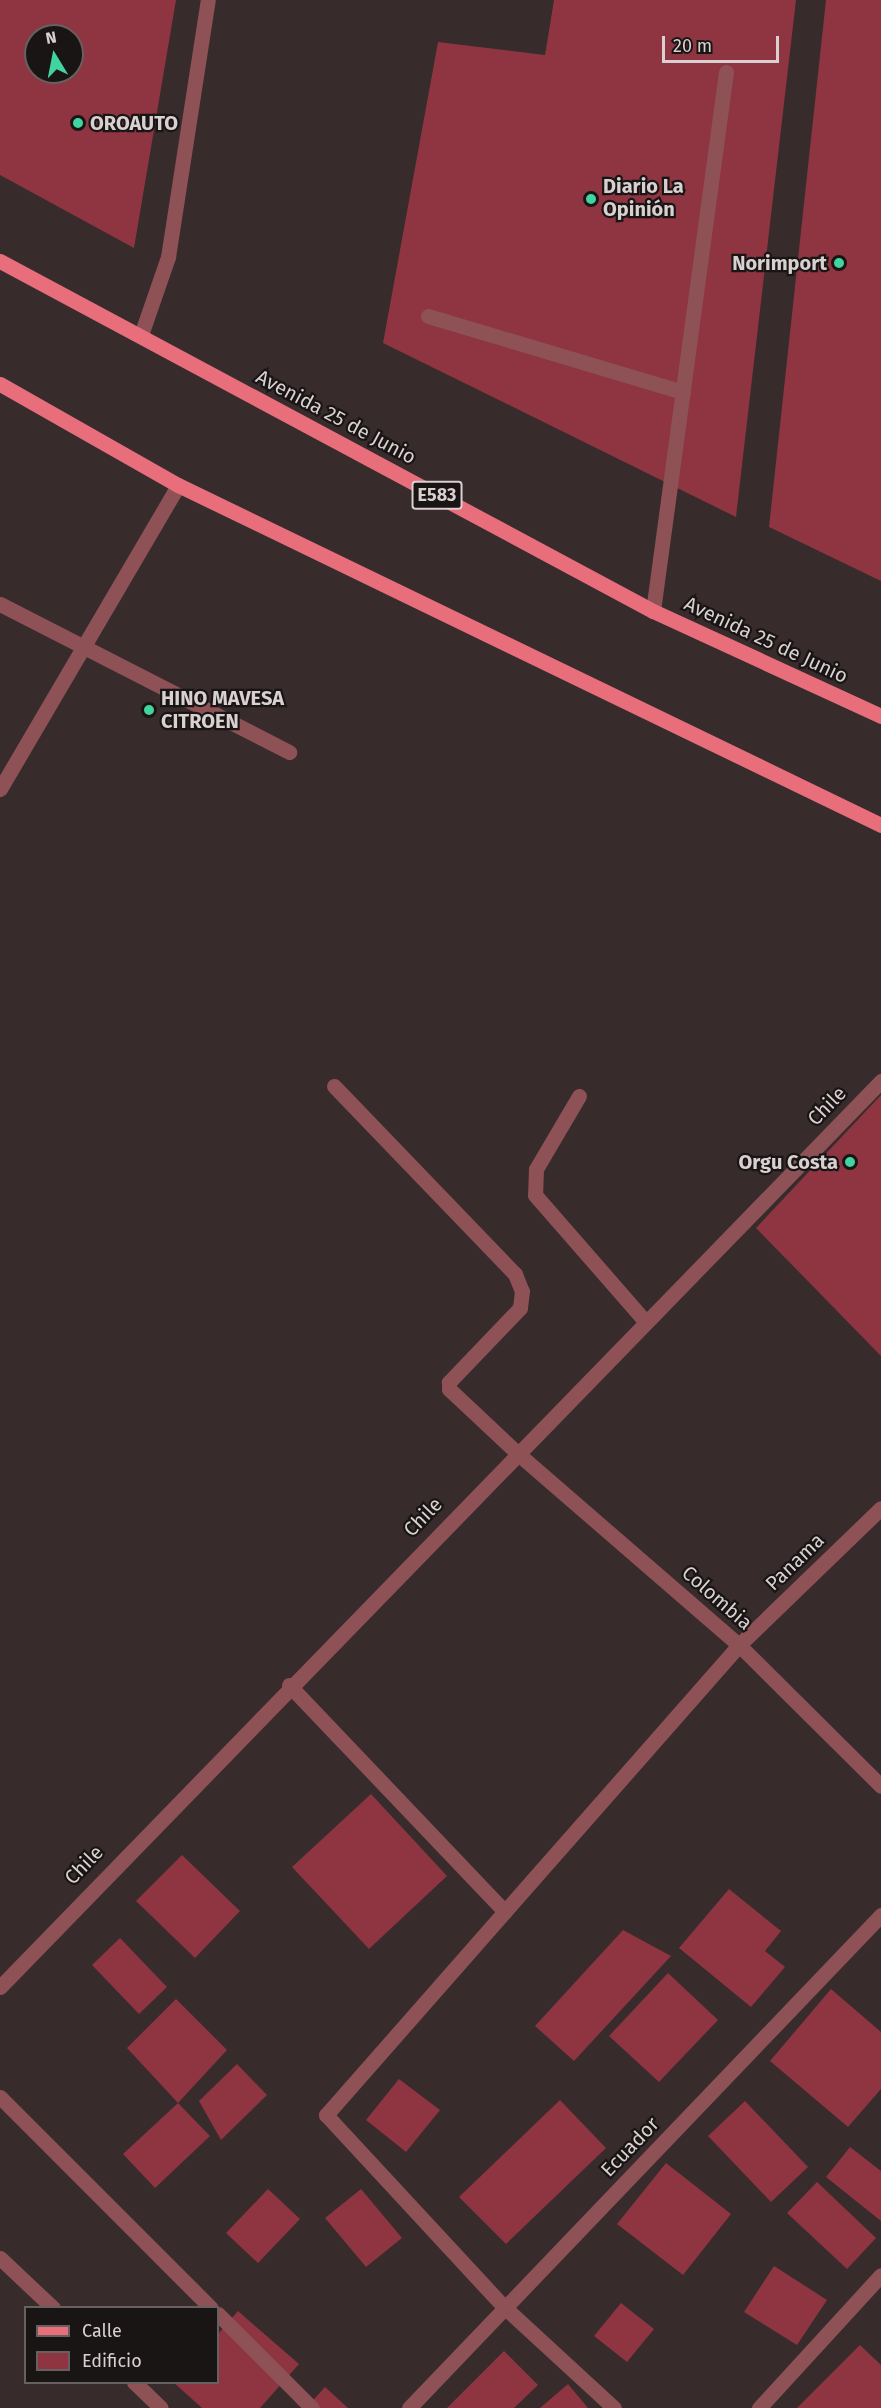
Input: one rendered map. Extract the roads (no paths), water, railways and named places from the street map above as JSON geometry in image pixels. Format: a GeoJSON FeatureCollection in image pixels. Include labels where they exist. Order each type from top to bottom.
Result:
{"type":"FeatureCollection","features":[{"type":"Feature","properties":{"kind":"main road","name":"Avenida 25 de Junio"},"geometry":{"type":"LineString","coordinates":[[0,261],[653,611],[881,716]]}},
{"type":"Feature","properties":{"kind":"main road"},"geometry":{"type":"LineString","coordinates":[[0,384],[178,485],[881,825]]}},
{"type":"Feature","properties":{"kind":"street"},"geometry":{"type":"LineString","coordinates":[[141,335],[168,257],[208,0]]}},
{"type":"Feature","properties":{"kind":"street"},"geometry":{"type":"LineString","coordinates":[[653,611],[726,72]]}},
{"type":"Feature","properties":{"kind":"street"},"geometry":{"type":"LineString","coordinates":[[428,316],[683,392]]}},
{"type":"Feature","properties":{"kind":"street"},"geometry":{"type":"LineString","coordinates":[[0,789],[178,485]]}},
{"type":"Feature","properties":{"kind":"street"},"geometry":{"type":"LineString","coordinates":[[0,604],[85,644],[289,752]]}},
{"type":"Feature","properties":{"kind":"street","name":"Chile"},"geometry":{"type":"LineString","coordinates":[[0,1987],[289,1685],[881,1081]]}},
{"type":"Feature","properties":{"kind":"street","name":"Colombia"},"geometry":{"type":"LineString","coordinates":[[334,1086],[515,1274],[522,1291],[520,1308],[449,1382],[449,1389],[516,1452],[739,1645],[881,1786]]}},
{"type":"Feature","properties":{"kind":"street"},"geometry":{"type":"LineString","coordinates":[[579,1096],[536,1169],[535,1195],[645,1321]]}},
{"type":"Feature","properties":{"kind":"street","name":"Panama"},"geometry":{"type":"LineString","coordinates":[[504,2307],[326,2115],[739,1645],[881,1509]]}},
{"type":"Feature","properties":{"kind":"street"},"geometry":{"type":"LineString","coordinates":[[289,1685],[505,1912]]}},
{"type":"Feature","properties":{"kind":"street","name":"Ecuador"},"geometry":{"type":"LineString","coordinates":[[410,2408],[504,2307],[881,1916]]}},
{"type":"Feature","properties":{"kind":"street"},"geometry":{"type":"LineString","coordinates":[[0,2097],[208,2306]]}},
{"type":"Feature","properties":{"kind":"street"},"geometry":{"type":"LineString","coordinates":[[0,2258],[52,2306]]}},
{"type":"Feature","properties":{"kind":"street"},"geometry":{"type":"LineString","coordinates":[[759,2408],[881,2275]]}},
{"type":"Feature","properties":{"kind":"street"},"geometry":{"type":"LineString","coordinates":[[504,2307],[614,2408]]}},
{"type":"Feature","properties":{"kind":"street"},"geometry":{"type":"LineString","coordinates":[[219,2317],[312,2408]]}},
{"type":"Feature","properties":{"kind":"street"},"geometry":{"type":"LineString","coordinates":[[136,2384],[161,2408]]}},
{"type":"Feature","properties":{"kind":"place","name":"OROAUTO"},"geometry":{"type":"Point","coordinates":[78,123]}},
{"type":"Feature","properties":{"kind":"place","name":"Diario La Opinión"},"geometry":{"type":"Point","coordinates":[591,199]}},
{"type":"Feature","properties":{"kind":"place","name":"Norimport"},"geometry":{"type":"Point","coordinates":[839,263]}},
{"type":"Feature","properties":{"kind":"place","name":"HINO MAVESA CITROEN"},"geometry":{"type":"Point","coordinates":[149,710]}},
{"type":"Feature","properties":{"kind":"place","name":"Orgu Costa"},"geometry":{"type":"Point","coordinates":[850,1162]}}]}
